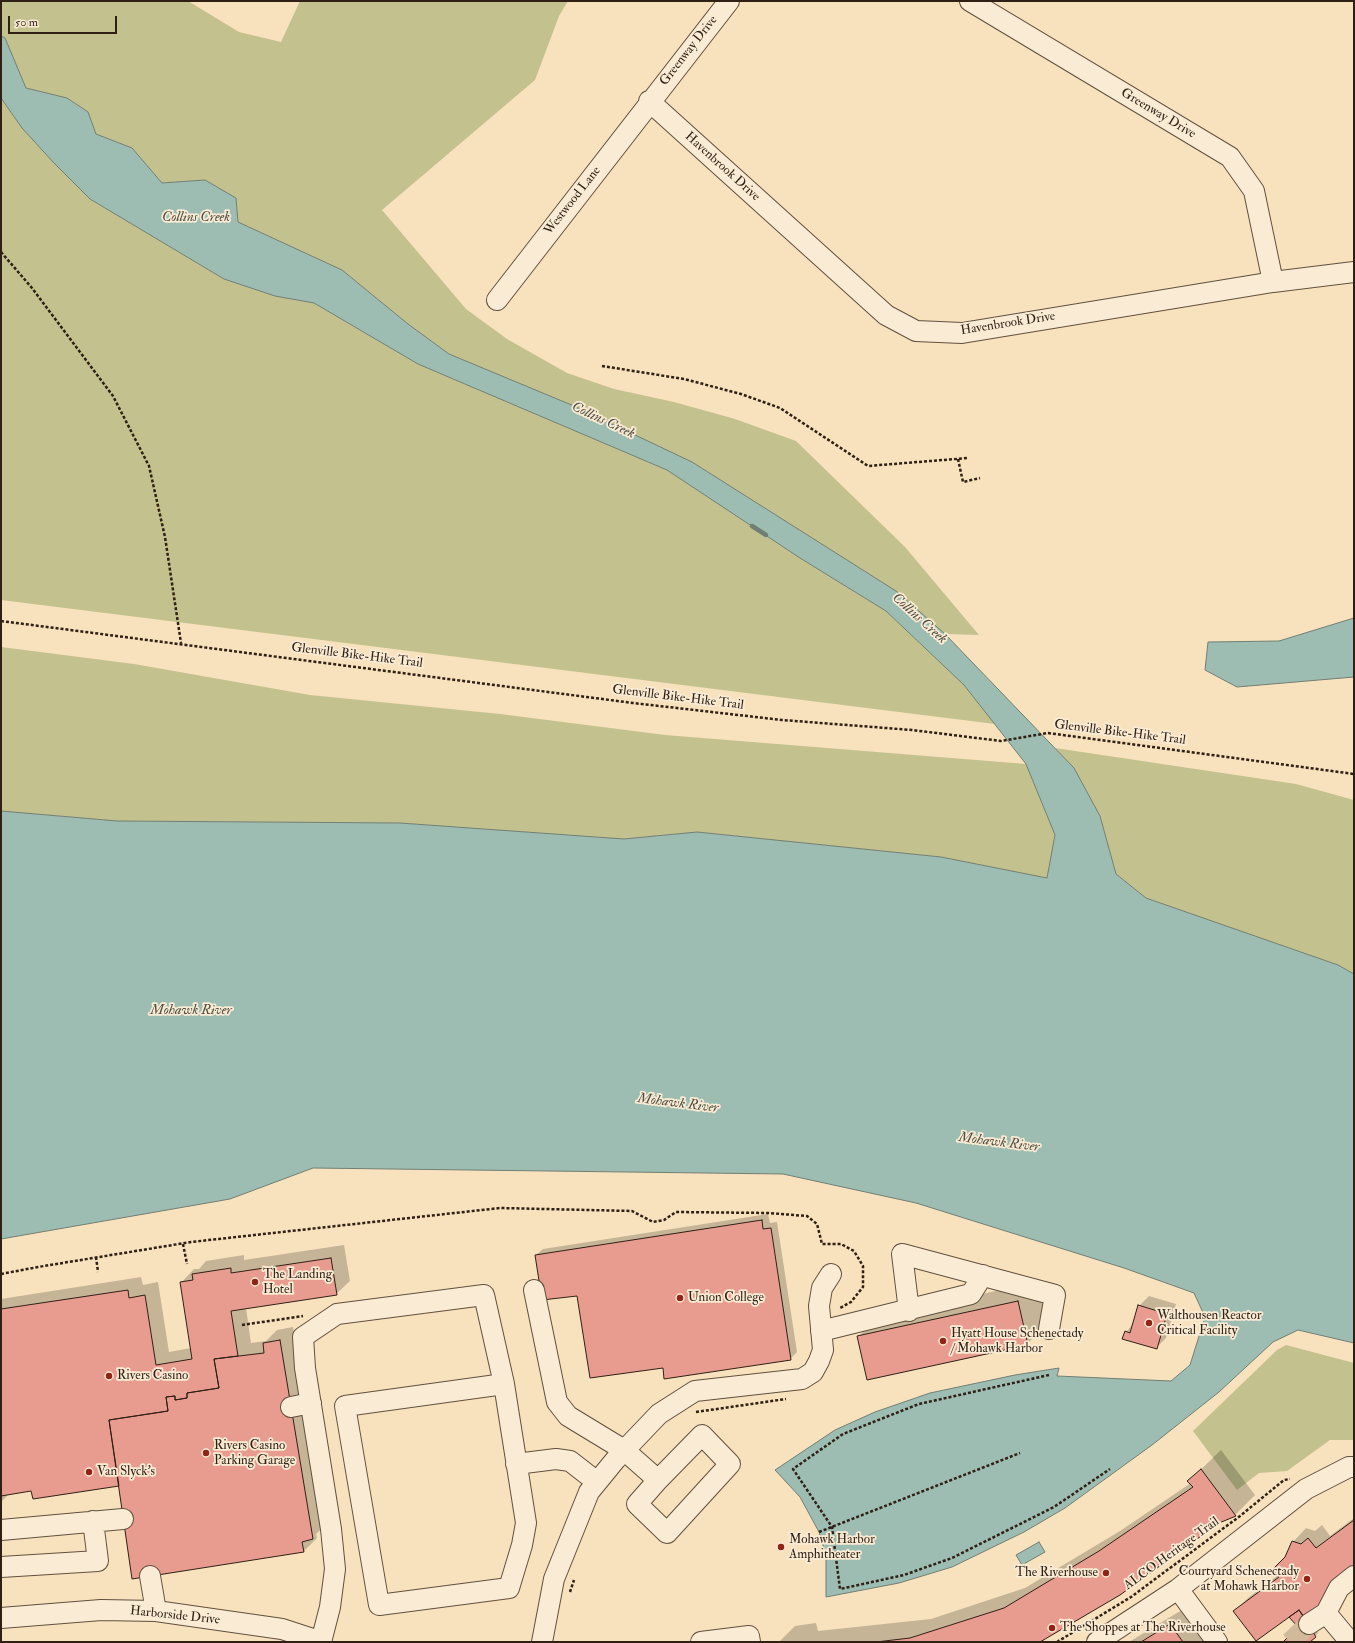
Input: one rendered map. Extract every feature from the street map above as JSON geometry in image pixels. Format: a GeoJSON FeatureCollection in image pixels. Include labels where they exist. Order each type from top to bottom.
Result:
{"type":"FeatureCollection","features":[{"type":"Feature","properties":{"kind":"street","name":"Greenway Drive"},"geometry":{"type":"LineString","coordinates":[[649,102],[729,1]]}},
{"type":"Feature","properties":{"kind":"street","name":"Greenway Drive"},"geometry":{"type":"LineString","coordinates":[[970,1],[1230,157],[1254,191],[1273,282]]}},
{"type":"Feature","properties":{"kind":"street","name":"Havenbrook Drive"},"geometry":{"type":"LineString","coordinates":[[649,102],[886,315],[916,331],[962,333],[1273,282],[1354,272]]}},
{"type":"Feature","properties":{"kind":"street","name":"Westwood Lane"},"geometry":{"type":"LineString","coordinates":[[497,300],[649,102]]}},
{"type":"Feature","properties":{"kind":"street"},"geometry":{"type":"LineString","coordinates":[[910,1311],[902,1254],[1055,1295],[1049,1329]]}},
{"type":"Feature","properties":{"kind":"street"},"geometry":{"type":"LineString","coordinates":[[542,1642],[554,1579],[589,1492],[624,1450],[659,1414],[694,1391],[802,1379],[812,1372],[819,1361],[823,1350],[820,1300],[822,1288],[831,1274]]}},
{"type":"Feature","properties":{"kind":"street"},"geometry":{"type":"LineString","coordinates":[[821,1331],[910,1311],[971,1294],[983,1275]]}},
{"type":"Feature","properties":{"kind":"street"},"geometry":{"type":"LineString","coordinates":[[534,1290],[558,1402],[568,1416],[624,1450],[658,1480]]}},
{"type":"Feature","properties":{"kind":"street"},"geometry":{"type":"LineString","coordinates":[[322,1642],[330,1607],[335,1569],[332,1529],[305,1368],[304,1337],[337,1314],[484,1295],[504,1384],[526,1523],[522,1545],[509,1588],[379,1606],[345,1406],[504,1384]]}},
{"type":"Feature","properties":{"kind":"street"},"geometry":{"type":"LineString","coordinates":[[291,1407],[311,1403]]}},
{"type":"Feature","properties":{"kind":"street"},"geometry":{"type":"LineString","coordinates":[[702,1435],[730,1464],[667,1533],[637,1504],[658,1480],[702,1435]]}},
{"type":"Feature","properties":{"kind":"street"},"geometry":{"type":"LineString","coordinates":[[516,1464],[556,1459],[570,1461],[597,1482]]}},
{"type":"Feature","properties":{"kind":"street"},"geometry":{"type":"LineString","coordinates":[[1097,1642],[1178,1589],[1306,1489],[1349,1467],[1354,1467]]}},
{"type":"Feature","properties":{"kind":"street"},"geometry":{"type":"LineString","coordinates":[[1,1530],[123,1519]]}},
{"type":"Feature","properties":{"kind":"street"},"geometry":{"type":"LineString","coordinates":[[1,1567],[98,1561],[93,1521]]}},
{"type":"Feature","properties":{"kind":"street"},"geometry":{"type":"LineString","coordinates":[[150,1576],[156,1611]]}},
{"type":"Feature","properties":{"kind":"street"},"geometry":{"type":"LineString","coordinates":[[1309,1624],[1326,1613],[1339,1588],[1354,1576]]}},
{"type":"Feature","properties":{"kind":"street"},"geometry":{"type":"LineString","coordinates":[[1178,1589],[1217,1642]]}},
{"type":"Feature","properties":{"kind":"street","name":"Harborside Drive"},"geometry":{"type":"LineString","coordinates":[[1,1618],[101,1610],[156,1611],[282,1629],[322,1642]]}},
{"type":"Feature","properties":{"kind":"street"},"geometry":{"type":"LineString","coordinates":[[1326,1613],[1346,1637]]}},
{"type":"Feature","properties":{"kind":"street"},"geometry":{"type":"LineString","coordinates":[[701,1642],[749,1636],[750,1642]]}},
{"type":"Feature","properties":{"kind":"path"},"geometry":{"type":"LineString","coordinates":[[1,252],[32,288],[113,396],[149,466],[165,537],[181,643]]}},
{"type":"Feature","properties":{"kind":"path"},"geometry":{"type":"LineString","coordinates":[[602,366],[684,379],[741,394],[780,408],[868,466],[968,458]]}},
{"type":"Feature","properties":{"kind":"path"},"geometry":{"type":"LineString","coordinates":[[958,459],[963,482],[980,478]]}},
{"type":"Feature","properties":{"kind":"path","name":"Glenville Bike-Hike Trail"},"geometry":{"type":"LineString","coordinates":[[1,621],[181,643],[633,703],[782,720],[912,730],[1001,741],[1048,733],[1354,774]]}},
{"type":"Feature","properties":{"kind":"path"},"geometry":{"type":"LineString","coordinates":[[183,1244],[186,1264]]}},
{"type":"Feature","properties":{"kind":"path"},"geometry":{"type":"LineString","coordinates":[[96,1257],[98,1272]]}},
{"type":"Feature","properties":{"kind":"path"},"geometry":{"type":"LineString","coordinates":[[242,1325],[304,1316]]}},
{"type":"Feature","properties":{"kind":"path"},"geometry":{"type":"LineString","coordinates":[[1049,1375],[919,1404],[843,1434],[792,1468],[832,1527],[840,1589],[904,1575],[952,1558],[1054,1507],[1110,1469]]}},
{"type":"Feature","properties":{"kind":"path"},"geometry":{"type":"LineString","coordinates":[[819,1532],[1020,1452]]}},
{"type":"Feature","properties":{"kind":"path","name":"ALCO Heritage Trail"},"geometry":{"type":"LineString","coordinates":[[1058,1642],[1131,1596],[1240,1516],[1284,1480],[1294,1479]]}},
{"type":"Feature","properties":{"kind":"shaded area"},"geometry":{"type":"Polygon","coordinates":[[[1,1],[188,1],[239,32],[281,42],[300,1],[568,1],[559,16],[535,80],[382,210],[466,309],[507,339],[567,373],[614,389],[674,402],[735,419],[796,441],[905,547],[979,635],[945,634],[896,591],[692,462],[574,406],[449,354],[408,324],[342,270],[238,222],[236,198],[205,180],[162,183],[132,148],[96,134],[88,112],[67,98],[26,88],[5,38],[1,36],[1,1]]]}},
{"type":"Feature","properties":{"kind":"shaded area"},"geometry":{"type":"Polygon","coordinates":[[[1,98],[22,128],[90,199],[224,279],[275,296],[314,303],[418,364],[667,470],[800,558],[886,611],[964,685],[995,724],[1,600],[1,98]]]}},
{"type":"Feature","properties":{"kind":"shaded area"},"geometry":{"type":"Polygon","coordinates":[[[1,647],[134,664],[310,695],[500,714],[665,735],[1026,764],[1055,835],[1047,878],[941,857],[697,832],[624,839],[400,823],[117,821],[1,811],[1,647]]]}},
{"type":"Feature","properties":{"kind":"shaded area"},"geometry":{"type":"Polygon","coordinates":[[[1055,748],[1296,784],[1354,800],[1354,974],[1338,965],[1146,898],[1116,874],[1100,816],[1074,768],[1055,748]]]}},
{"type":"Feature","properties":{"kind":"shaded area"},"geometry":{"type":"Polygon","coordinates":[[[1286,1345],[1354,1363],[1354,1440],[1330,1440],[1287,1471],[1259,1473],[1237,1490],[1193,1431],[1277,1350],[1286,1345]]]}},
{"type":"Feature","properties":{"kind":"water","name":"Mohawk River"},"geometry":{"type":"Polygon","coordinates":[[[1,36],[5,38],[26,88],[67,98],[88,112],[96,134],[132,148],[162,183],[205,180],[236,198],[238,222],[342,270],[408,324],[449,354],[574,406],[692,462],[896,591],[945,634],[1074,768],[1100,816],[1116,874],[1146,898],[1338,965],[1354,974],[1354,1343],[1298,1330],[1273,1342],[1219,1392],[1152,1445],[1065,1508],[1024,1532],[952,1567],[899,1583],[826,1597],[826,1556],[819,1532],[800,1497],[775,1470],[835,1430],[875,1412],[930,1393],[1015,1375],[1059,1368],[1057,1376],[1171,1381],[1190,1365],[1205,1317],[1194,1293],[1124,1268],[916,1203],[783,1174],[313,1168],[230,1199],[1,1239],[1,811],[117,821],[400,823],[624,839],[697,832],[941,857],[1047,878],[1055,835],[1026,764],[964,685],[886,611],[800,558],[667,470],[418,364],[314,303],[275,296],[224,279],[90,199],[22,128],[1,98],[1,36]]]}},
{"type":"Feature","properties":{"kind":"water"},"geometry":{"type":"Polygon","coordinates":[[[1354,618],[1354,677],[1237,687],[1205,670],[1208,642],[1279,641],[1354,618]]]}},
{"type":"Feature","properties":{"kind":"water"},"geometry":{"type":"Polygon","coordinates":[[[1039,1542],[1045,1552],[1022,1565],[1016,1555],[1039,1542]]]}},
{"type":"Feature","properties":{"kind":"building","name":"Union College"},"geometry":{"type":"Polygon","coordinates":[[[762,1220],[763,1229],[771,1228],[791,1360],[664,1379],[663,1368],[590,1378],[577,1296],[542,1300],[535,1255],[762,1220]]]}},
{"type":"Feature","properties":{"kind":"building","name":"Rivers Casino"},"geometry":{"type":"Polygon","coordinates":[[[331,1258],[337,1295],[231,1311],[238,1356],[214,1359],[219,1388],[187,1393],[187,1398],[175,1400],[175,1396],[166,1397],[168,1411],[109,1420],[119,1486],[33,1499],[31,1491],[1,1496],[1,1309],[128,1290],[129,1298],[145,1295],[156,1365],[192,1359],[180,1282],[193,1280],[192,1274],[231,1268],[231,1273],[331,1258]]]}},
{"type":"Feature","properties":{"kind":"building","name":"Hyatt House Schenectady / Mohawk Harbor"},"geometry":{"type":"Polygon","coordinates":[[[1018,1301],[1028,1345],[867,1380],[857,1336],[1018,1301]]]}},
{"type":"Feature","properties":{"kind":"building","name":"Walthousen Reactor Critical Facility"},"geometry":{"type":"Polygon","coordinates":[[[1138,1305],[1167,1314],[1157,1349],[1122,1339],[1125,1331],[1130,1333],[1138,1305]]]}},
{"type":"Feature","properties":{"kind":"building","name":"Rivers Casino Parking Garage"},"geometry":{"type":"Polygon","coordinates":[[[280,1340],[313,1539],[302,1542],[304,1552],[132,1579],[109,1420],[168,1411],[166,1397],[175,1396],[175,1400],[187,1398],[187,1393],[219,1388],[214,1359],[264,1353],[263,1343],[280,1340]]]}},
{"type":"Feature","properties":{"kind":"building","name":"The Riverhouse"},"geometry":{"type":"Polygon","coordinates":[[[1201,1469],[1236,1516],[1219,1523],[1120,1595],[1040,1642],[876,1642],[910,1638],[1004,1608],[1099,1551],[1193,1487],[1187,1481],[1201,1469]]]}},
{"type":"Feature","properties":{"kind":"building","name":"Courtyard Schenectady at Mohawk Harbor"},"geometry":{"type":"Polygon","coordinates":[[[1354,1520],[1354,1568],[1322,1605],[1305,1618],[1299,1610],[1256,1641],[1233,1611],[1279,1577],[1273,1569],[1285,1557],[1292,1541],[1301,1544],[1308,1538],[1316,1548],[1354,1520]]]}},
{"type":"Feature","properties":{"kind":"building"},"geometry":{"type":"Polygon","coordinates":[[[1299,1610],[1316,1637],[1310,1642],[1283,1642],[1298,1627],[1289,1617],[1299,1610]]]}},
{"type":"Feature","properties":{"kind":"building"},"geometry":{"type":"Polygon","coordinates":[[[1170,1624],[1183,1642],[1141,1642],[1170,1624]]]}},
{"type":"Feature","properties":{"kind":"waterway","name":"Collins Creek"},"geometry":{"type":"LineString","coordinates":[[752,526],[766,535]]}},
{"type":"Feature","properties":{"kind":"tunnel"},"geometry":{"type":"LineString","coordinates":[[1290,1642],[1309,1624]]}},
{"type":"Feature","properties":{"kind":"place","name":"The Landing Hotel"},"geometry":{"type":"Point","coordinates":[255,1282]}},
{"type":"Feature","properties":{"kind":"place","name":"Union College"},"geometry":{"type":"Point","coordinates":[680,1298]}},
{"type":"Feature","properties":{"kind":"place","name":"Walthousen Reactor Critical Facility"},"geometry":{"type":"Point","coordinates":[1149,1323]}},
{"type":"Feature","properties":{"kind":"place","name":"Hyatt House Schenectady / Mohawk Harbor"},"geometry":{"type":"Point","coordinates":[943,1341]}},
{"type":"Feature","properties":{"kind":"place","name":"Rivers Casino"},"geometry":{"type":"Point","coordinates":[109,1376]}},
{"type":"Feature","properties":{"kind":"place","name":"Rivers Casino Parking Garage"},"geometry":{"type":"Point","coordinates":[206,1453]}},
{"type":"Feature","properties":{"kind":"place","name":"Van Slyck's"},"geometry":{"type":"Point","coordinates":[89,1472]}},
{"type":"Feature","properties":{"kind":"place","name":"Mohawk Harbor Amphitheater"},"geometry":{"type":"Point","coordinates":[781,1547]}},
{"type":"Feature","properties":{"kind":"place","name":"The Riverhouse"},"geometry":{"type":"Point","coordinates":[1106,1573]}},
{"type":"Feature","properties":{"kind":"place","name":"Courtyard Schenectady at Mohawk Harbor"},"geometry":{"type":"Point","coordinates":[1307,1579]}},
{"type":"Feature","properties":{"kind":"place","name":"The Shoppes at The Riverhouse"},"geometry":{"type":"Point","coordinates":[1052,1628]}}]}
